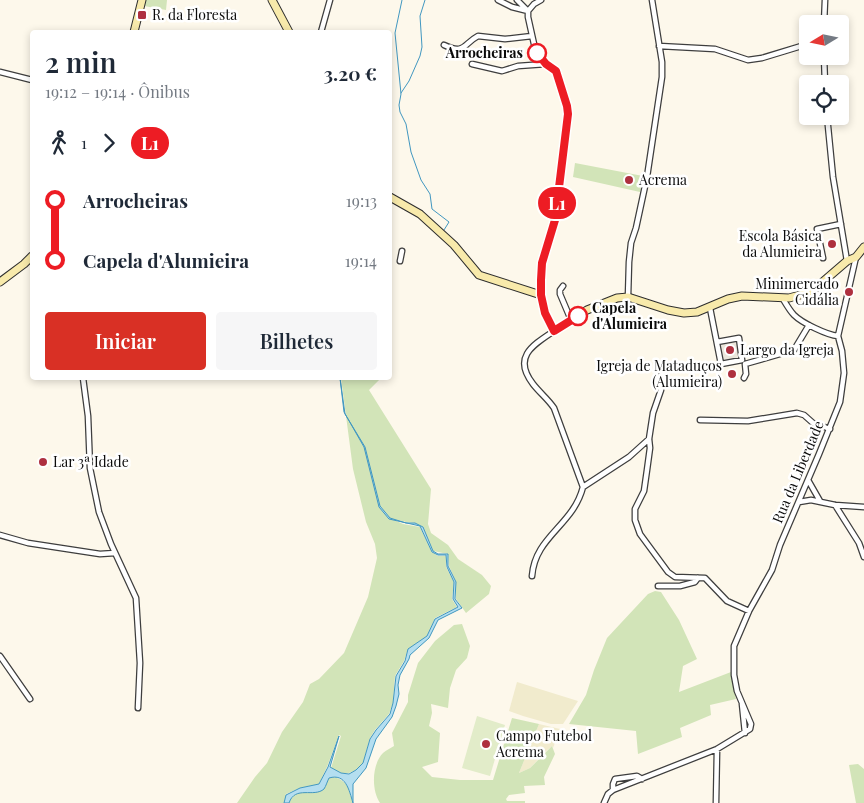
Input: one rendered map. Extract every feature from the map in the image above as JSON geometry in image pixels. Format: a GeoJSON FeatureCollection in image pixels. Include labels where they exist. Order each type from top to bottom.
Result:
{"type":"FeatureCollection","features":[{"type":"Feature","properties":{"kind":"street"},"geometry":{"type":"LineString","coordinates":[[134,30],[141,0]]}},
{"type":"Feature","properties":{"kind":"street"},"geometry":{"type":"LineString","coordinates":[[272,0],[288,30]]}},
{"type":"Feature","properties":{"kind":"street"},"geometry":{"type":"LineString","coordinates":[[322,30],[330,0]]}},
{"type":"Feature","properties":{"kind":"street"},"geometry":{"type":"LineString","coordinates":[[498,0],[512,7],[528,11]]}},
{"type":"Feature","properties":{"kind":"street"},"geometry":{"type":"LineString","coordinates":[[517,0],[528,11],[536,53],[556,71],[568,114],[555,220],[542,263],[541,295],[545,313],[554,331]]}},
{"type":"Feature","properties":{"kind":"street"},"geometry":{"type":"LineString","coordinates":[[528,11],[541,0]]}},
{"type":"Feature","properties":{"kind":"street"},"geometry":{"type":"LineString","coordinates":[[628,297],[629,262],[646,177],[662,77],[662,62],[652,0]]}},
{"type":"Feature","properties":{"kind":"street"},"geometry":{"type":"LineString","coordinates":[[825,15],[826,0]]}},
{"type":"Feature","properties":{"kind":"street"},"geometry":{"type":"LineString","coordinates":[[444,45],[455,49],[462,49],[478,36],[505,39],[532,36]]}},
{"type":"Feature","properties":{"kind":"street"},"geometry":{"type":"LineString","coordinates":[[659,46],[715,49],[748,60],[762,58],[799,47]]}},
{"type":"Feature","properties":{"kind":"street"},"geometry":{"type":"LineString","coordinates":[[472,64],[502,71],[518,66],[546,64]]}},
{"type":"Feature","properties":{"kind":"street"},"geometry":{"type":"LineString","coordinates":[[0,72],[30,80]]}},
{"type":"Feature","properties":{"kind":"street"},"geometry":{"type":"LineString","coordinates":[[828,125],[833,177],[847,261]]}},
{"type":"Feature","properties":{"kind":"street"},"geometry":{"type":"LineString","coordinates":[[392,197],[412,208],[447,237],[479,275],[541,295]]}},
{"type":"Feature","properties":{"kind":"street"},"geometry":{"type":"LineString","coordinates":[[823,258],[817,229],[841,224]]}},
{"type":"Feature","properties":{"kind":"street","name":"Rua da Liberdade"},"geometry":{"type":"LineString","coordinates":[[613,790],[717,749],[745,733],[751,726],[734,674],[734,646],[749,611],[772,570],[840,402],[844,373],[842,350],[838,336],[856,257],[864,247]]}},
{"type":"Feature","properties":{"kind":"street"},"geometry":{"type":"LineString","coordinates":[[400,261],[402,252]]}},
{"type":"Feature","properties":{"kind":"street"},"geometry":{"type":"LineString","coordinates":[[583,487],[554,408],[526,373],[524,358],[528,351],[554,331],[587,310],[617,298],[628,297],[684,314],[710,308],[728,299],[742,296],[783,298],[811,292],[847,261],[856,257]]}},
{"type":"Feature","properties":{"kind":"street"},"geometry":{"type":"LineString","coordinates":[[1,279],[30,258]]}},
{"type":"Feature","properties":{"kind":"street"},"geometry":{"type":"LineString","coordinates":[[563,286],[560,294],[572,320]]}},
{"type":"Feature","properties":{"kind":"street"},"geometry":{"type":"LineString","coordinates":[[783,298],[794,316],[833,336],[838,336]]}},
{"type":"Feature","properties":{"kind":"street"},"geometry":{"type":"LineString","coordinates":[[710,308],[721,364],[744,362],[794,350],[809,325]]}},
{"type":"Feature","properties":{"kind":"street"},"geometry":{"type":"LineString","coordinates":[[717,342],[738,338],[746,374],[744,378]]}},
{"type":"Feature","properties":{"kind":"street"},"geometry":{"type":"LineString","coordinates":[[660,367],[663,377],[662,390],[653,413],[644,491],[634,509],[635,520],[640,534],[668,572],[675,577],[680,579],[705,578],[727,601],[749,611]]}},
{"type":"Feature","properties":{"kind":"street"},"geometry":{"type":"LineString","coordinates":[[83,380],[88,416],[90,468],[99,512],[115,553],[136,598],[140,664],[138,708]]}},
{"type":"Feature","properties":{"kind":"street"},"geometry":{"type":"LineString","coordinates":[[700,420],[741,422],[797,413],[804,415],[813,423],[830,429]]}},
{"type":"Feature","properties":{"kind":"street"},"geometry":{"type":"LineString","coordinates":[[532,576],[533,564],[539,549],[575,508],[583,487],[629,457],[649,439]]}},
{"type":"Feature","properties":{"kind":"street"},"geometry":{"type":"LineString","coordinates":[[808,480],[820,501]]}},
{"type":"Feature","properties":{"kind":"street"},"geometry":{"type":"LineString","coordinates":[[799,502],[811,500],[835,505],[864,507]]}},
{"type":"Feature","properties":{"kind":"street"},"geometry":{"type":"LineString","coordinates":[[835,505],[859,543],[864,557]]}},
{"type":"Feature","properties":{"kind":"street"},"geometry":{"type":"LineString","coordinates":[[0,535],[40,545],[100,554],[115,553]]}},
{"type":"Feature","properties":{"kind":"street"},"geometry":{"type":"LineString","coordinates":[[658,586],[680,586],[695,582],[698,578]]}},
{"type":"Feature","properties":{"kind":"street"},"geometry":{"type":"LineString","coordinates":[[0,656],[30,700]]}},
{"type":"Feature","properties":{"kind":"street"},"geometry":{"type":"LineString","coordinates":[[716,803],[717,749]]}},
{"type":"Feature","properties":{"kind":"street"},"geometry":{"type":"LineString","coordinates":[[604,803],[608,794],[613,790],[612,784],[615,779],[637,776],[642,779]]}},
{"type":"Feature","properties":{"kind":"shaded area","name":"Largo da Igreja"},"geometry":{"type":"Polygon","coordinates":[[[740,335],[745,361],[720,367],[714,339],[740,335]]]}},
{"type":"Feature","properties":{"kind":"shaded area"},"geometry":{"type":"Polygon","coordinates":[[[517,682],[578,701],[563,724],[551,724],[523,716],[509,711],[517,682]]]}},
{"type":"Feature","properties":{"kind":"shaded area"},"geometry":{"type":"Polygon","coordinates":[[[539,724],[560,729],[553,748],[552,746],[530,768],[519,773],[539,724]]]}},
{"type":"Feature","properties":{"kind":"green space"},"geometry":{"type":"Polygon","coordinates":[[[146,0],[167,0],[166,10],[144,6],[146,0]]]}},
{"type":"Feature","properties":{"kind":"green space"},"geometry":{"type":"Polygon","coordinates":[[[575,163],[643,176],[640,192],[573,177],[575,163]]]}},
{"type":"Feature","properties":{"kind":"green space"},"geometry":{"type":"Polygon","coordinates":[[[341,380],[379,380],[369,390],[431,489],[428,524],[431,533],[448,545],[458,559],[482,575],[491,586],[489,594],[466,613],[456,599],[456,582],[449,566],[448,554],[433,551],[423,527],[415,523],[392,519],[403,524],[420,527],[432,552],[438,556],[446,556],[446,567],[454,582],[452,599],[457,607],[435,618],[427,636],[408,649],[404,661],[395,676],[393,703],[389,714],[370,738],[363,763],[356,770],[349,773],[341,773],[331,768],[341,736],[339,735],[319,784],[300,788],[286,794],[284,803],[237,803],[267,763],[282,732],[303,702],[310,684],[319,679],[344,653],[368,597],[377,558],[375,544],[366,522],[353,469],[341,380]]]}},
{"type":"Feature","properties":{"kind":"green space"},"geometry":{"type":"Polygon","coordinates":[[[655,591],[661,592],[679,620],[697,659],[683,666],[679,692],[731,672],[736,699],[710,705],[711,715],[680,728],[682,737],[638,754],[636,731],[569,724],[586,695],[607,638],[648,594],[655,591]]]}},
{"type":"Feature","properties":{"kind":"green space"},"geometry":{"type":"Polygon","coordinates":[[[462,624],[470,646],[467,658],[456,670],[450,688],[448,708],[431,704],[432,713],[429,726],[440,733],[438,762],[422,767],[432,777],[460,780],[493,780],[512,718],[539,724],[519,773],[530,768],[552,746],[555,754],[544,777],[545,785],[524,786],[525,793],[509,795],[506,799],[507,801],[525,801],[525,803],[380,803],[375,791],[375,770],[379,758],[394,746],[392,733],[408,702],[408,695],[418,663],[435,641],[454,625],[462,624]]]}},
{"type":"Feature","properties":{"kind":"green space"},"geometry":{"type":"Polygon","coordinates":[[[477,716],[505,725],[490,776],[462,768],[477,716]]]}},
{"type":"Feature","properties":{"kind":"green space"},"geometry":{"type":"Polygon","coordinates":[[[858,764],[864,769],[864,803],[856,803],[849,765],[858,764]]]}},
{"type":"Feature","properties":{"kind":"green space"},"geometry":{"type":"Polygon","coordinates":[[[335,777],[346,784],[353,803],[289,803],[298,793],[319,789],[329,778],[335,777]]]}},
{"type":"Feature","properties":{"kind":"water"},"geometry":{"type":"Polygon","coordinates":[[[347,418],[365,447],[380,506],[390,518],[404,522],[389,519],[379,507],[364,447],[347,418]]]}},
{"type":"Feature","properties":{"kind":"water"},"geometry":{"type":"Polygon","coordinates":[[[407,523],[415,523],[423,527],[433,551],[438,554],[448,554],[448,566],[456,582],[455,599],[462,608],[438,620],[429,638],[410,655],[400,675],[399,694],[392,717],[376,739],[366,768],[353,784],[353,803],[346,784],[343,780],[335,777],[329,778],[324,789],[296,794],[289,803],[284,803],[286,795],[300,788],[319,784],[328,767],[339,736],[330,767],[341,773],[349,774],[363,763],[370,739],[390,714],[396,676],[405,661],[408,649],[427,636],[435,619],[458,607],[453,599],[454,582],[447,567],[446,555],[438,555],[432,552],[420,526],[407,523]]]}},
{"type":"Feature","properties":{"kind":"waterway"},"geometry":{"type":"LineString","coordinates":[[402,0],[395,33],[401,94],[400,112],[406,124],[411,152],[421,180],[430,194],[432,209],[449,222],[444,230]]}},
{"type":"Feature","properties":{"kind":"waterway"},"geometry":{"type":"LineString","coordinates":[[401,93],[409,81],[420,56],[422,47],[420,16],[425,0]]}},
{"type":"Feature","properties":{"kind":"bus line","name":"L1"},"geometry":{"type":"LineString","coordinates":[[537,53],[546,64],[552,66],[556,71],[568,114],[555,220],[552,237],[545,251],[542,263],[541,295],[545,313],[554,331],[578,316]]}},
{"type":"Feature","properties":{"kind":"place","name":"R. da Floresta"},"geometry":{"type":"Point","coordinates":[142,15]}},
{"type":"Feature","properties":{"kind":"place","name":"Arrocheiras"},"geometry":{"type":"Point","coordinates":[537,53]}},
{"type":"Feature","properties":{"kind":"place","name":"Acrema"},"geometry":{"type":"Point","coordinates":[629,180]}},
{"type":"Feature","properties":{"kind":"place","name":"Escola Básica da Alumieira"},"geometry":{"type":"Point","coordinates":[832,244]}},
{"type":"Feature","properties":{"kind":"place","name":"Minimercado Cidália"},"geometry":{"type":"Point","coordinates":[849,292]}},
{"type":"Feature","properties":{"kind":"place","name":"Capela d'Alumieira"},"geometry":{"type":"Point","coordinates":[578,316]}},
{"type":"Feature","properties":{"kind":"place","name":"Largo da Igreja"},"geometry":{"type":"Point","coordinates":[730,350]}},
{"type":"Feature","properties":{"kind":"place","name":"Igreja de Mataduços (Alumieira)"},"geometry":{"type":"Point","coordinates":[732,374]}},
{"type":"Feature","properties":{"kind":"place","name":"Lar 3ª Idade"},"geometry":{"type":"Point","coordinates":[43,462]}},
{"type":"Feature","properties":{"kind":"place","name":"Campo Futebol Acrema"},"geometry":{"type":"Point","coordinates":[486,744]}}]}
